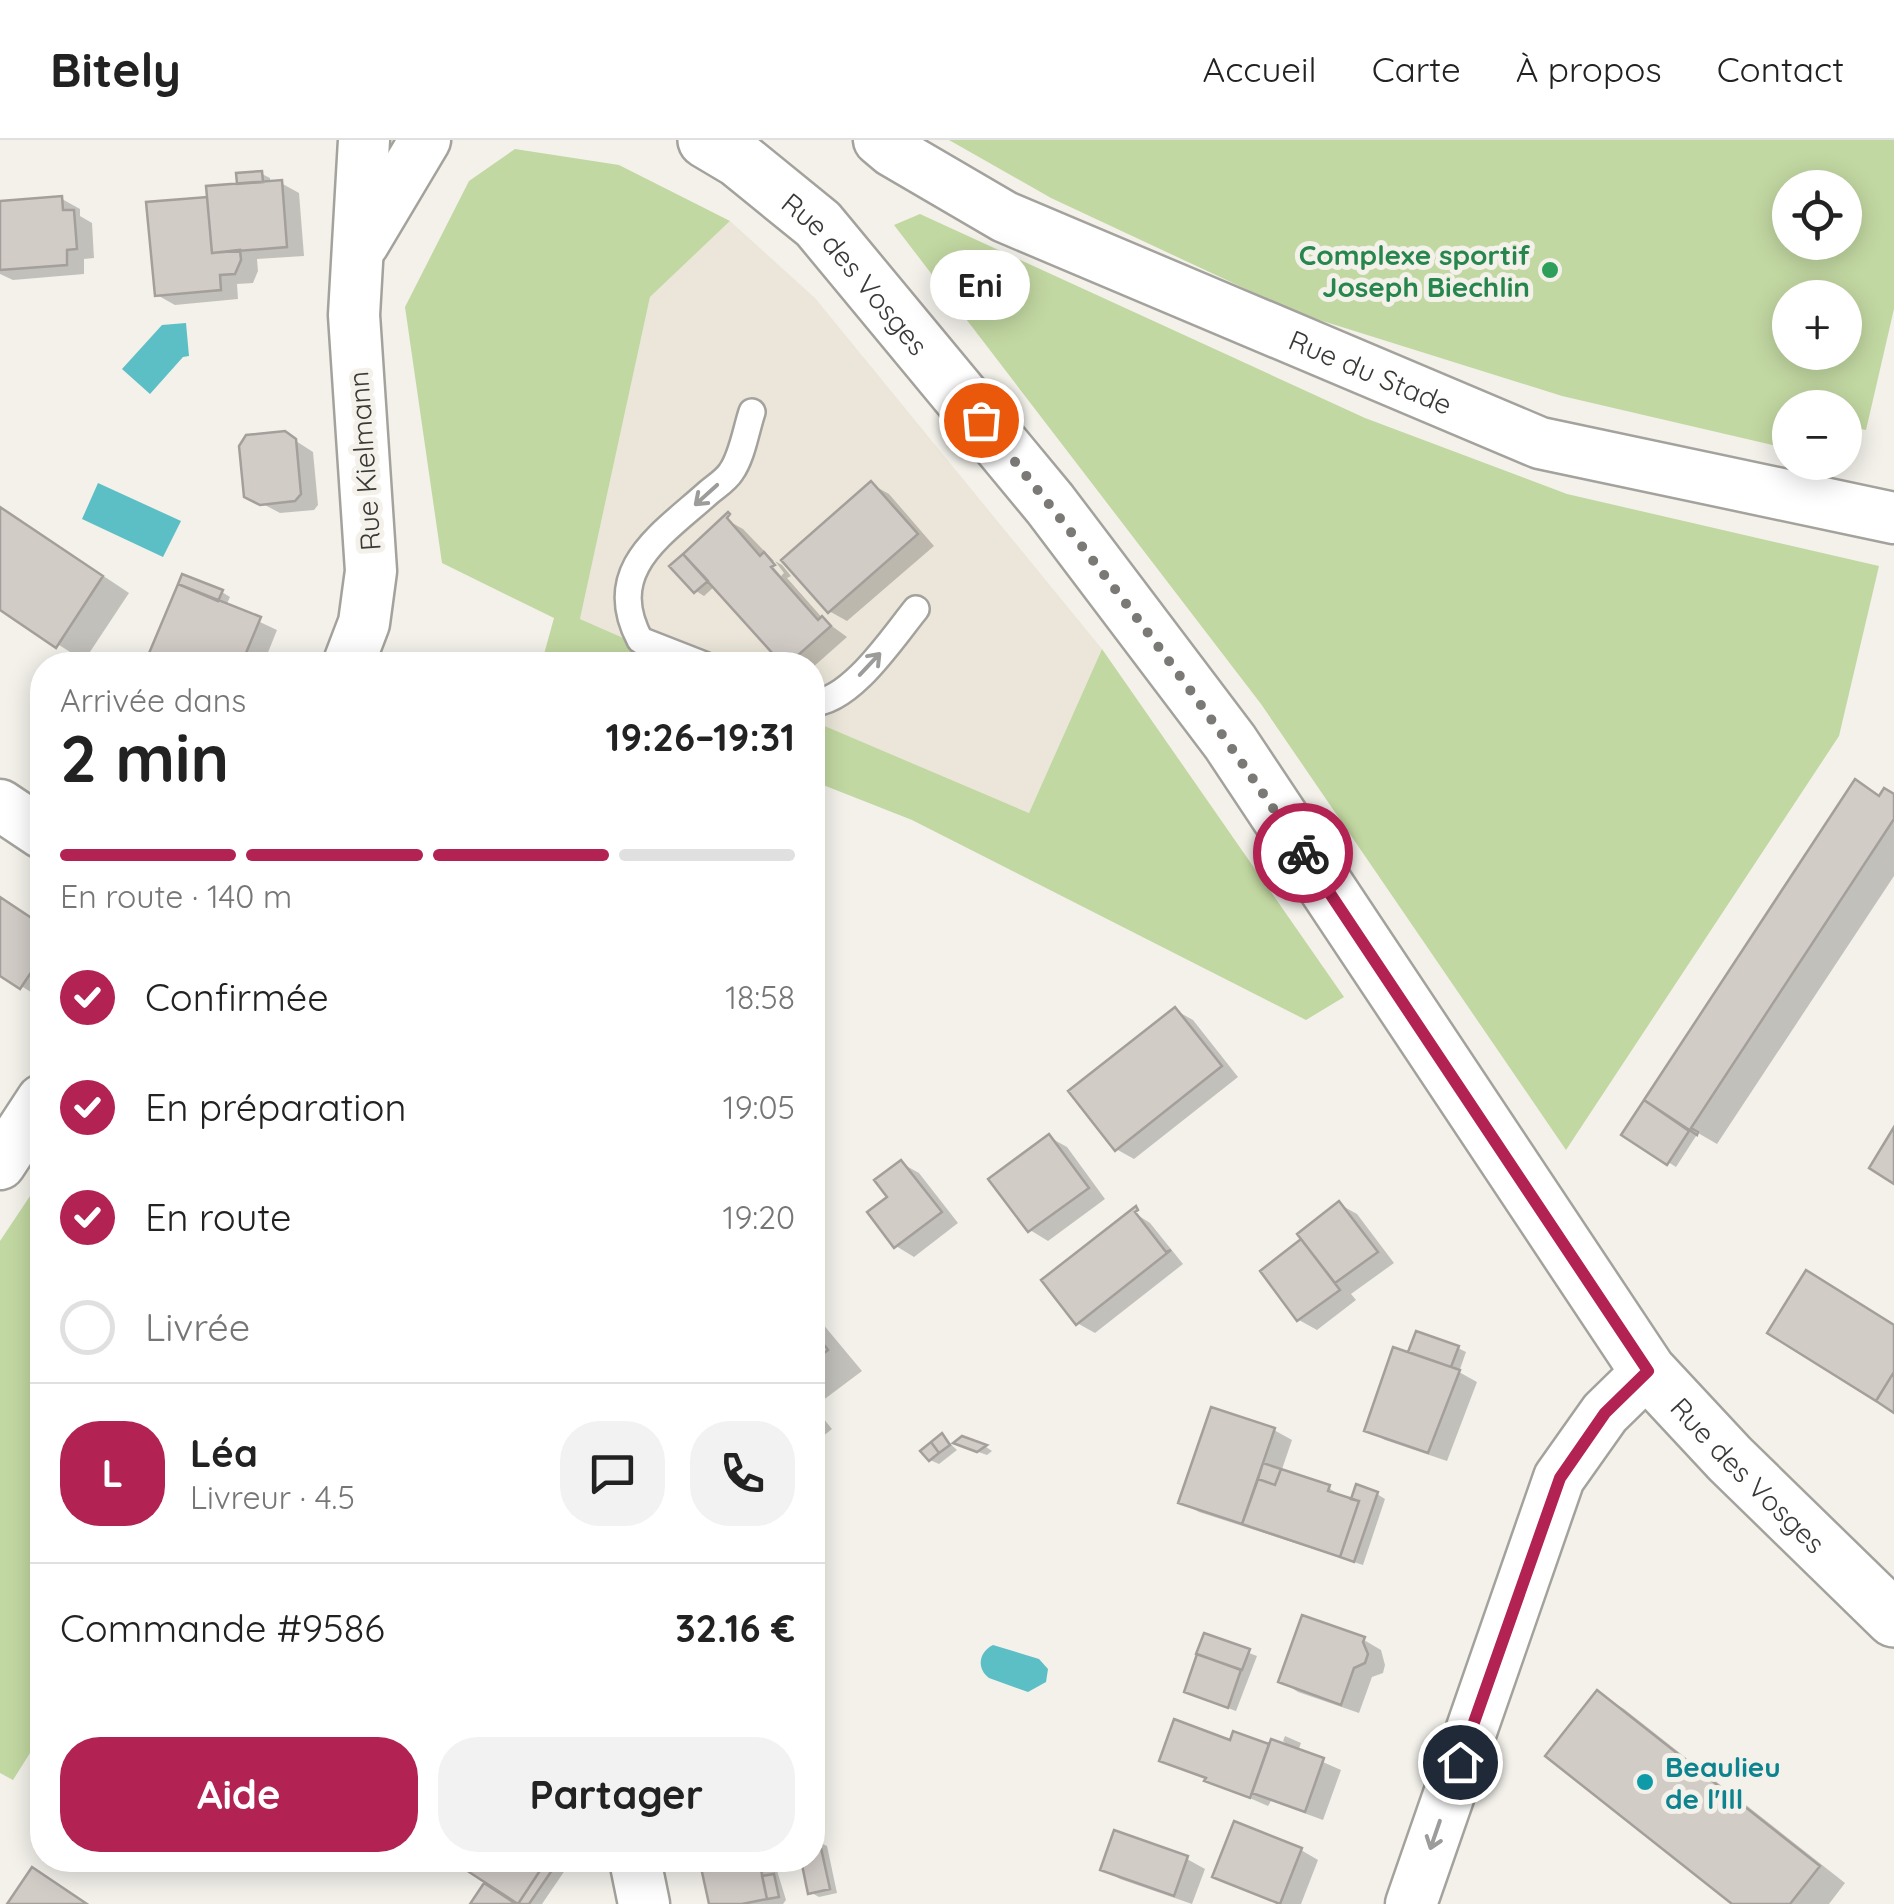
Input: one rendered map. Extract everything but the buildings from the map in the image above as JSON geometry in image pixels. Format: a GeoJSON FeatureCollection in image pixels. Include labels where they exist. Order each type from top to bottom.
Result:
{"type":"FeatureCollection","features":[{"type":"Feature","properties":{"kind":"main road","name":"Rue des Vosges"},"geometry":{"type":"LineString","coordinates":[[706,140],[738,159],[818,224],[1050,504],[1230,742],[1648,1371],[1730,1459],[1894,1619]]}},
{"type":"Feature","properties":{"kind":"street","name":"Rue Kielmann"},"geometry":{"type":"LineString","coordinates":[[353,652],[364,624],[371,571],[354,316],[364,140]]}},
{"type":"Feature","properties":{"kind":"street","name":"Rue Kielmann"},"geometry":{"type":"LineString","coordinates":[[358,253],[426,140]]}},
{"type":"Feature","properties":{"kind":"street","name":"Rue du Stade"},"geometry":{"type":"LineString","coordinates":[[879,140],[1005,217],[1540,443],[1892,508]]}},
{"type":"Feature","properties":{"kind":"street"},"geometry":{"type":"LineString","coordinates":[[0,805],[30,825]]}},
{"type":"Feature","properties":{"kind":"street"},"geometry":{"type":"LineString","coordinates":[[0,1164],[30,1118]]}},
{"type":"Feature","properties":{"kind":"street"},"geometry":{"type":"LineString","coordinates":[[1411,1904],[1560,1478],[1605,1413],[1648,1371]]}},
{"type":"Feature","properties":{"kind":"street"},"geometry":{"type":"LineString","coordinates":[[637,1872],[644,1904]]}},
{"type":"Feature","properties":{"kind":"lane"},"geometry":{"type":"LineString","coordinates":[[671,652],[640,640],[628,618],[626,596],[634,567],[648,546],[732,472],[752,412]]}},
{"type":"Feature","properties":{"kind":"lane"},"geometry":{"type":"LineString","coordinates":[[825,700],[834,697],[868,668],[916,608]]}},
{"type":"Feature","properties":{"kind":"shaded area"},"geometry":{"type":"Polygon","coordinates":[[[730,221],[815,298],[1102,649],[1029,813],[825,726],[825,652],[655,652],[580,619],[650,297],[730,221]]]}},
{"type":"Feature","properties":{"kind":"green space","name":"Complexe sportif Joseph Biechlin"},"geometry":{"type":"Polygon","coordinates":[[[949,140],[1894,140],[1894,309],[1866,430],[1862,429],[1862,390],[1772,390],[1772,445],[1562,396],[1297,313],[1051,198],[949,140]]]}},
{"type":"Feature","properties":{"kind":"green space"},"geometry":{"type":"Polygon","coordinates":[[[515,149],[619,165],[730,221],[650,297],[580,619],[655,652],[545,652],[554,618],[442,563],[405,307],[469,181],[515,149]]]}},
{"type":"Feature","properties":{"kind":"green space"},"geometry":{"type":"Polygon","coordinates":[[[920,214],[1365,418],[1567,494],[1879,566],[1839,736],[1566,1150],[1261,704],[894,225],[920,214]]]}},
{"type":"Feature","properties":{"kind":"green space"},"geometry":{"type":"Polygon","coordinates":[[[1102,649],[1344,997],[1306,1020],[912,820],[825,786],[825,726],[1029,813],[1102,649]]]}},
{"type":"Feature","properties":{"kind":"green space"},"geometry":{"type":"Polygon","coordinates":[[[30,1196],[30,1753],[13,1780],[0,1773],[0,1241],[30,1196]]]}},
{"type":"Feature","properties":{"kind":"water"},"geometry":{"type":"Polygon","coordinates":[[[186,323],[189,356],[183,357],[150,394],[122,369],[162,325],[186,323]]]}},
{"type":"Feature","properties":{"kind":"water"},"geometry":{"type":"Polygon","coordinates":[[[98,483],[181,521],[163,557],[82,519],[98,483]]]}},
{"type":"Feature","properties":{"kind":"water"},"geometry":{"type":"Polygon","coordinates":[[[993,1645],[1039,1659],[1048,1669],[1046,1682],[1028,1692],[989,1678],[982,1670],[981,1660],[993,1645]]]}},
{"type":"Feature","properties":{"kind":"way so far"},"geometry":{"type":"LineString","coordinates":[[981,420],[1050,504],[1230,742],[1303,853]]}},
{"type":"Feature","properties":{"kind":"place","name":"Complexe sportif Joseph Biechlin"},"geometry":{"type":"Point","coordinates":[1550,270]}},
{"type":"Feature","properties":{"kind":"place","name":"Eni"},"geometry":{"type":"Point","coordinates":[981,420]}},
{"type":"Feature","properties":{"kind":"place","name":"Beaulieu de l'Ill"},"geometry":{"type":"Point","coordinates":[1645,1782]}},
{"type":"Feature","properties":{"kind":"route"},"geometry":{"type":"LineString","coordinates":[[1303,853],[1648,1371],[1605,1413],[1560,1478],[1460,1762]]}}]}
